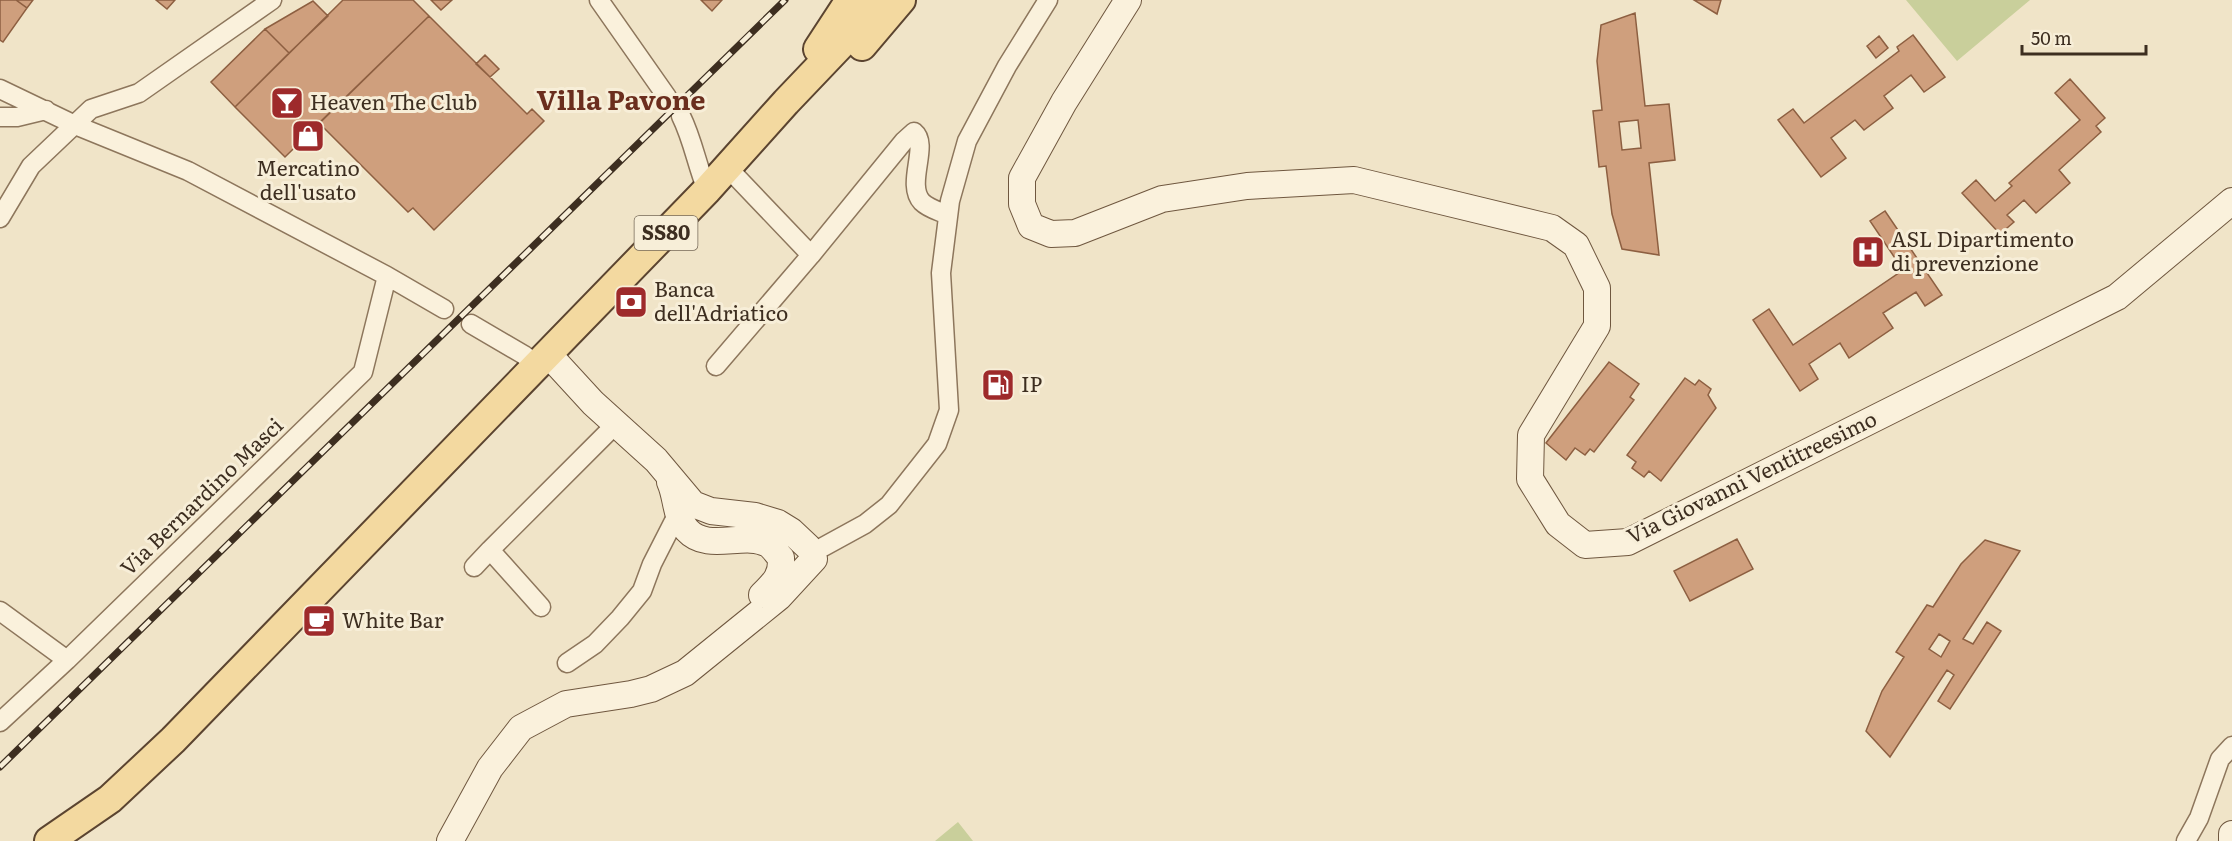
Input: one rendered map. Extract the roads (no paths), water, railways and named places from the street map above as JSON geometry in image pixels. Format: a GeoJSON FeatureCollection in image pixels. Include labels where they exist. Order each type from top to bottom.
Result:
{"type":"FeatureCollection","features":[{"type":"Feature","properties":{"kind":"main road","name":"SS80"},"geometry":{"type":"LineString","coordinates":[[786,102],[849,0]]}},
{"type":"Feature","properties":{"kind":"main road","name":"SS80"},"geometry":{"type":"LineString","coordinates":[[49,841],[110,799],[147,765],[707,190],[848,37],[875,0]]}},
{"type":"Feature","properties":{"kind":"main road","name":"SS80"},"geometry":{"type":"LineString","coordinates":[[786,102],[842,63],[865,43],[901,0]]}},
{"type":"Feature","properties":{"kind":"street"},"geometry":{"type":"LineString","coordinates":[[0,218],[31,166],[91,109],[139,93],[272,0]]}},
{"type":"Feature","properties":{"kind":"street"},"geometry":{"type":"LineString","coordinates":[[599,0],[667,97]]}},
{"type":"Feature","properties":{"kind":"street"},"geometry":{"type":"LineString","coordinates":[[450,841],[490,768],[521,728],[566,704],[651,689],[685,673],[779,597],[815,551],[865,524],[889,505],[937,444],[949,410],[941,273],[950,201],[967,141],[1007,66],[1048,0]]}},
{"type":"Feature","properties":{"kind":"street","name":"Via Giovanni Ventitreesimo"},"geometry":{"type":"LineString","coordinates":[[1128,0],[1065,102],[1022,178],[1022,204],[1031,226],[1051,234],[1075,233],[1162,199],[1247,186],[1354,180],[1552,228],[1576,245],[1597,288],[1597,326],[1531,435],[1530,479],[1558,524],[1584,545],[1628,542],[2117,297],[2232,201]]}},
{"type":"Feature","properties":{"kind":"street"},"geometry":{"type":"LineString","coordinates":[[0,89],[75,125],[188,171],[387,276],[444,309]]}},
{"type":"Feature","properties":{"kind":"street"},"geometry":{"type":"LineString","coordinates":[[0,117],[17,117],[46,110]]}},
{"type":"Feature","properties":{"kind":"street"},"geometry":{"type":"LineString","coordinates":[[681,117],[690,134],[707,190]]}},
{"type":"Feature","properties":{"kind":"street"},"geometry":{"type":"LineString","coordinates":[[716,366],[904,141],[914,132],[919,136],[921,143],[916,182],[920,199],[929,207],[948,215]]}},
{"type":"Feature","properties":{"kind":"street"},"geometry":{"type":"LineString","coordinates":[[727,167],[811,255]]}},
{"type":"Feature","properties":{"kind":"street","name":"Via Bernardino Masci"},"geometry":{"type":"LineString","coordinates":[[0,722],[67,660],[363,372],[387,276]]}},
{"type":"Feature","properties":{"kind":"street"},"geometry":{"type":"LineString","coordinates":[[471,324],[524,355],[542,360],[582,392],[656,460],[693,504],[711,511],[755,516],[778,524],[791,531],[815,551]]}},
{"type":"Feature","properties":{"kind":"street"},"geometry":{"type":"LineString","coordinates":[[474,567],[616,424]]}},
{"type":"Feature","properties":{"kind":"street"},"geometry":{"type":"LineString","coordinates":[[669,478],[675,494],[678,513],[686,529],[695,537],[710,542],[728,540],[767,544],[781,558],[782,572],[774,583],[758,599],[717,630],[685,673]]}},
{"type":"Feature","properties":{"kind":"street"},"geometry":{"type":"LineString","coordinates":[[567,663],[595,644],[642,591],[652,564],[678,513]]}},
{"type":"Feature","properties":{"kind":"street"},"geometry":{"type":"LineString","coordinates":[[490,550],[541,607]]}},
{"type":"Feature","properties":{"kind":"street"},"geometry":{"type":"LineString","coordinates":[[0,611],[67,660]]}},
{"type":"Feature","properties":{"kind":"street"},"geometry":{"type":"LineString","coordinates":[[2186,841],[2199,818],[2220,759],[2232,746]]}},
{"type":"Feature","properties":{"kind":"street"},"geometry":{"type":"LineString","coordinates":[[2232,834],[2232,841]]}},
{"type":"Feature","properties":{"kind":"railway"},"geometry":{"type":"LineString","coordinates":[[0,767],[785,0]]}},
{"type":"Feature","properties":{"kind":"place","name":"Heaven The Club"},"geometry":{"type":"Point","coordinates":[287,103]}},
{"type":"Feature","properties":{"kind":"place","name":"Mercatino dell'usato"},"geometry":{"type":"Point","coordinates":[308,136]}},
{"type":"Feature","properties":{"kind":"place","name":"ASL Dipartimento di prevenzione"},"geometry":{"type":"Point","coordinates":[1868,252]}},
{"type":"Feature","properties":{"kind":"place","name":"Banca dell'Adriatico"},"geometry":{"type":"Point","coordinates":[631,302]}},
{"type":"Feature","properties":{"kind":"place","name":"IP"},"geometry":{"type":"Point","coordinates":[998,385]}},
{"type":"Feature","properties":{"kind":"place","name":"White Bar"},"geometry":{"type":"Point","coordinates":[319,621]}},
{"type":"Feature","properties":{"kind":"district","name":"Villa Pavone"},"geometry":{"type":"Point","coordinates":[621,101]}}]}
